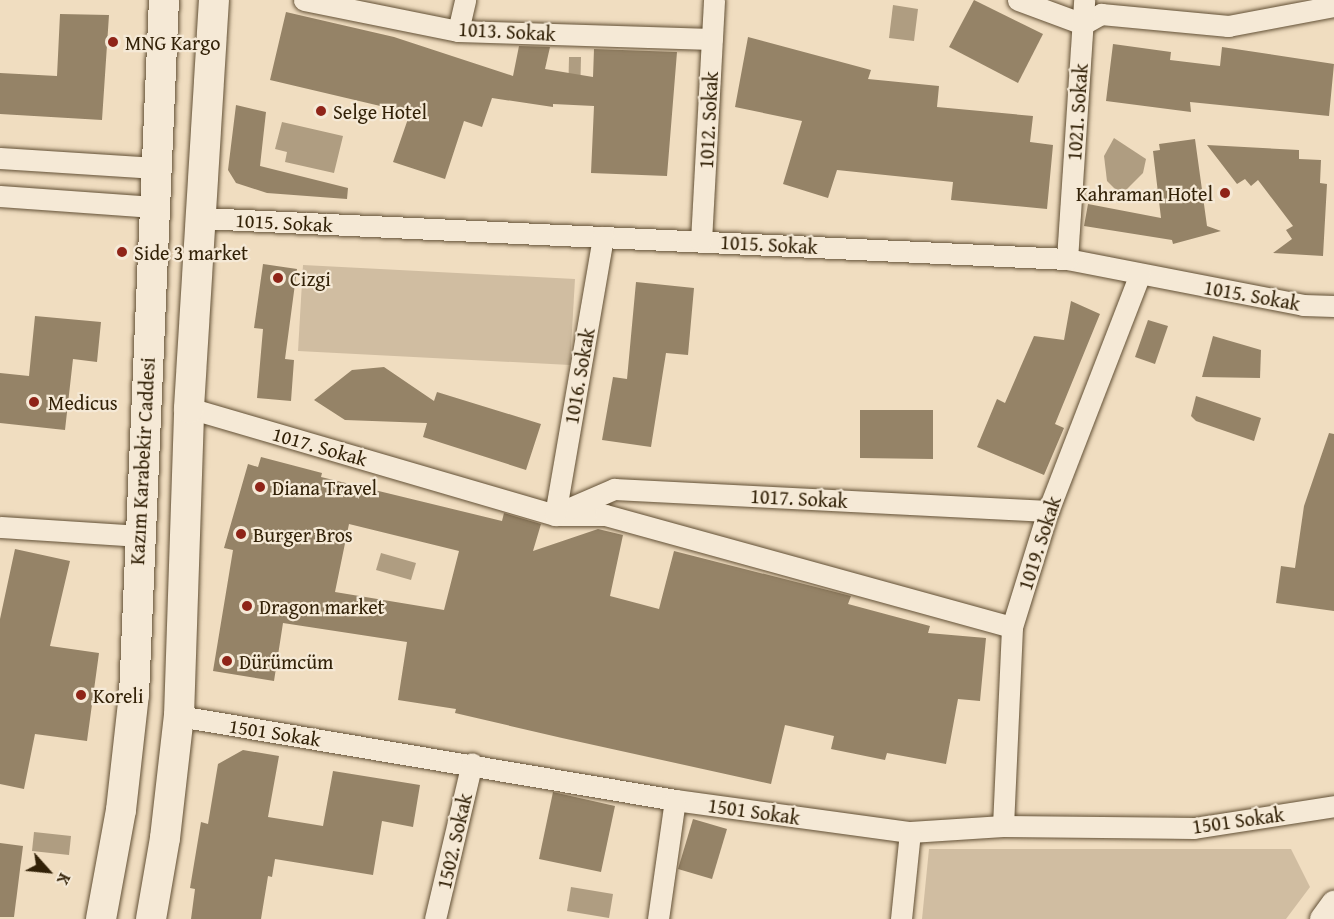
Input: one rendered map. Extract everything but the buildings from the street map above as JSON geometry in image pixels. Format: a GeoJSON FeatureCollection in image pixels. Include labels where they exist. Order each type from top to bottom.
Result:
{"type":"FeatureCollection","features":[{"type":"Feature","properties":{"kind":"main road","name":"Kazım Karabekir Caddesi"},"geometry":{"type":"LineString","coordinates":[[100,919],[121,810],[134,695],[138,536],[164,0]]}},
{"type":"Feature","properties":{"kind":"main road"},"geometry":{"type":"LineString","coordinates":[[151,919],[165,838],[179,716],[189,408],[214,0]]}},
{"type":"Feature","properties":{"kind":"street","name":"1013. Sokak"},"geometry":{"type":"LineString","coordinates":[[304,0],[458,31],[712,39]]}},
{"type":"Feature","properties":{"kind":"street"},"geometry":{"type":"LineString","coordinates":[[458,31],[465,0]]}},
{"type":"Feature","properties":{"kind":"street","name":"1012. Sokak"},"geometry":{"type":"LineString","coordinates":[[701,241],[714,0]]}},
{"type":"Feature","properties":{"kind":"street"},"geometry":{"type":"LineString","coordinates":[[1018,0],[1083,24],[1101,15],[1228,26],[1334,6]]}},
{"type":"Feature","properties":{"kind":"street","name":"1021. Sokak"},"geometry":{"type":"LineString","coordinates":[[1067,259],[1084,0]]}},
{"type":"Feature","properties":{"kind":"street"},"geometry":{"type":"LineString","coordinates":[[0,158],[156,168]]}},
{"type":"Feature","properties":{"kind":"street"},"geometry":{"type":"LineString","coordinates":[[0,196],[154,207]]}},
{"type":"Feature","properties":{"kind":"street","name":"1015. Sokak"},"geometry":{"type":"LineString","coordinates":[[201,218],[1067,259],[1303,305],[1334,306]]}},
{"type":"Feature","properties":{"kind":"street","name":"1016. Sokak"},"geometry":{"type":"LineString","coordinates":[[555,515],[603,237]]}},
{"type":"Feature","properties":{"kind":"street","name":"1019. Sokak"},"geometry":{"type":"LineString","coordinates":[[1003,826],[1012,627],[1048,511],[1140,274]]}},
{"type":"Feature","properties":{"kind":"street","name":"1017. Sokak"},"geometry":{"type":"LineString","coordinates":[[189,408],[555,515],[605,515],[1012,627]]}},
{"type":"Feature","properties":{"kind":"street","name":"1017. Sokak"},"geometry":{"type":"LineString","coordinates":[[555,515],[614,489],[1048,511]]}},
{"type":"Feature","properties":{"kind":"street"},"geometry":{"type":"LineString","coordinates":[[0,527],[138,536]]}},
{"type":"Feature","properties":{"kind":"street","name":"1501 Sokak"},"geometry":{"type":"LineString","coordinates":[[179,716],[472,764],[675,801],[910,832],[1003,826],[1194,828],[1334,806]]}},
{"type":"Feature","properties":{"kind":"street","name":"1502. Sokak"},"geometry":{"type":"LineString","coordinates":[[435,919],[472,764]]}},
{"type":"Feature","properties":{"kind":"street"},"geometry":{"type":"LineString","coordinates":[[658,919],[675,801]]}},
{"type":"Feature","properties":{"kind":"street"},"geometry":{"type":"LineString","coordinates":[[901,919],[910,832]]}},
{"type":"Feature","properties":{"kind":"street"},"geometry":{"type":"LineString","coordinates":[[1323,919],[1334,904]]}},
{"type":"Feature","properties":{"kind":"shaded area"},"geometry":{"type":"Polygon","coordinates":[[[893,5],[918,9],[914,41],[889,38],[893,5]]]}},
{"type":"Feature","properties":{"kind":"shaded area"},"geometry":{"type":"Polygon","coordinates":[[[569,57],[581,57],[580,100],[568,101],[569,57]]]}},
{"type":"Feature","properties":{"kind":"shaded area"},"geometry":{"type":"Polygon","coordinates":[[[282,122],[343,136],[334,173],[285,162],[287,152],[275,149],[282,122]]]}},
{"type":"Feature","properties":{"kind":"shaded area"},"geometry":{"type":"Polygon","coordinates":[[[1114,138],[1146,159],[1143,173],[1121,195],[1107,181],[1104,156],[1114,138]]]}},
{"type":"Feature","properties":{"kind":"shaded area"},"geometry":{"type":"Polygon","coordinates":[[[303,265],[575,279],[570,365],[298,351],[303,265]]]}},
{"type":"Feature","properties":{"kind":"shaded area"},"geometry":{"type":"Polygon","coordinates":[[[381,553],[416,563],[411,580],[376,570],[381,553]]]}},
{"type":"Feature","properties":{"kind":"shaded area"},"geometry":{"type":"Polygon","coordinates":[[[34,832],[71,836],[69,855],[32,851],[34,832]]]}},
{"type":"Feature","properties":{"kind":"shaded area"},"geometry":{"type":"Polygon","coordinates":[[[929,849],[1291,849],[1310,887],[1286,919],[922,919],[929,849]]]}},
{"type":"Feature","properties":{"kind":"shaded area"},"geometry":{"type":"Polygon","coordinates":[[[571,887],[613,894],[609,918],[567,911],[571,887]]]}},
{"type":"Feature","properties":{"kind":"place","name":"MNG Kargo"},"geometry":{"type":"Point","coordinates":[113,42]}},
{"type":"Feature","properties":{"kind":"place","name":"Selge Hotel"},"geometry":{"type":"Point","coordinates":[321,111]}},
{"type":"Feature","properties":{"kind":"place","name":"Kahraman Hotel"},"geometry":{"type":"Point","coordinates":[1225,193]}},
{"type":"Feature","properties":{"kind":"place","name":"Side 3 market"},"geometry":{"type":"Point","coordinates":[122,252]}},
{"type":"Feature","properties":{"kind":"place","name":"Cizgi"},"geometry":{"type":"Point","coordinates":[278,278]}},
{"type":"Feature","properties":{"kind":"place","name":"Medicus"},"geometry":{"type":"Point","coordinates":[34,402]}},
{"type":"Feature","properties":{"kind":"place","name":"Diana Travel"},"geometry":{"type":"Point","coordinates":[260,487]}},
{"type":"Feature","properties":{"kind":"place","name":"Burger Bros"},"geometry":{"type":"Point","coordinates":[241,534]}},
{"type":"Feature","properties":{"kind":"place","name":"Dragon market"},"geometry":{"type":"Point","coordinates":[247,606]}},
{"type":"Feature","properties":{"kind":"place","name":"Dürümcüm"},"geometry":{"type":"Point","coordinates":[227,661]}},
{"type":"Feature","properties":{"kind":"place","name":"Koreli"},"geometry":{"type":"Point","coordinates":[81,695]}}]}
